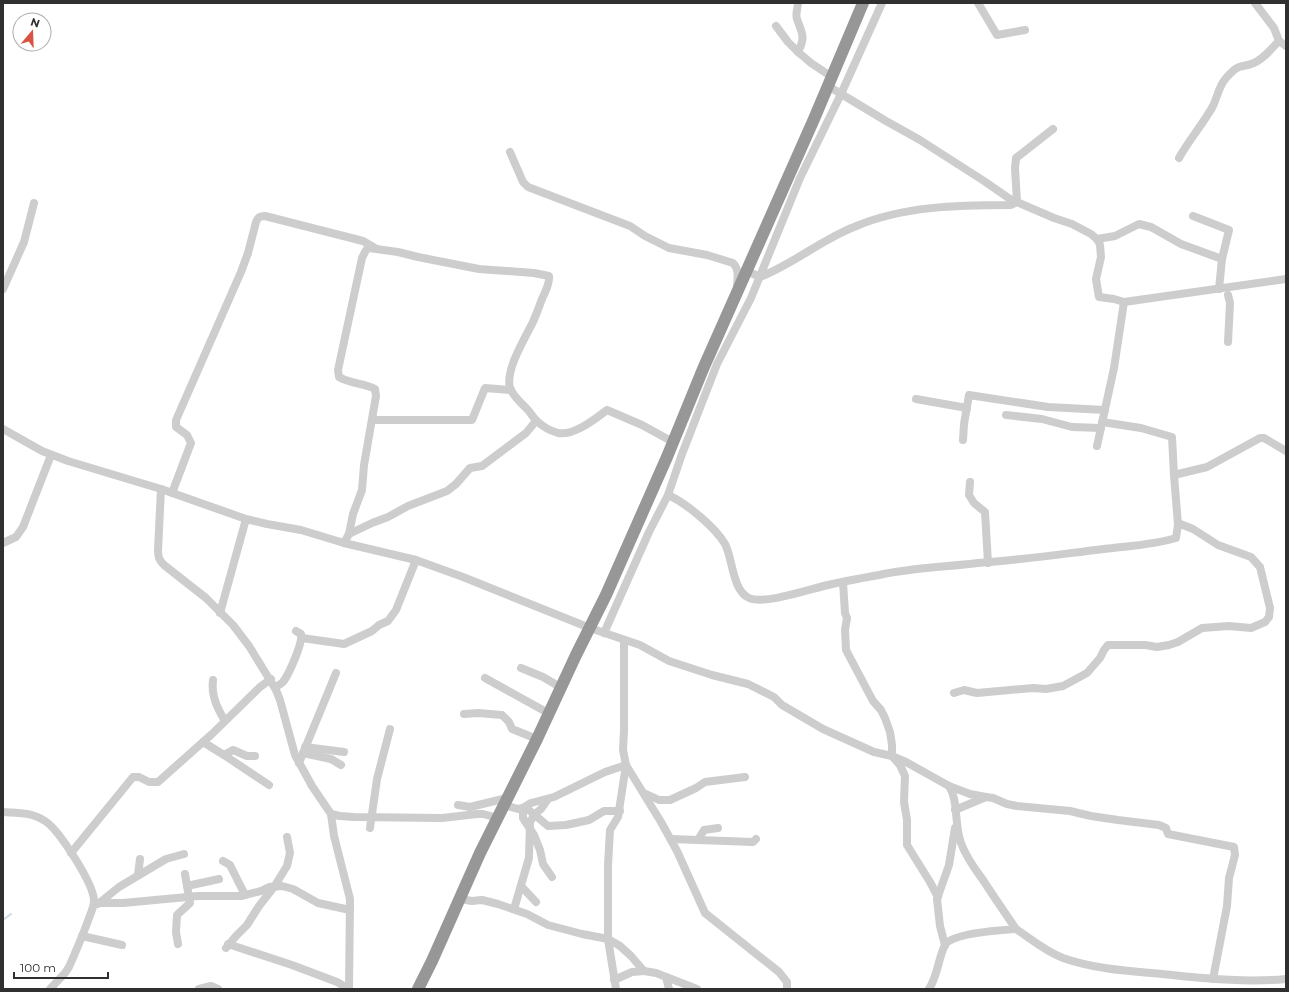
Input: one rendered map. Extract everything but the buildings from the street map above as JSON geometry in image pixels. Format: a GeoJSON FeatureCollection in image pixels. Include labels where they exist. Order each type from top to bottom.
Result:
{"type":"FeatureCollection","features":[{"type":"Feature","properties":{"kind":"highway"},"geometry":{"type":"LineString","coordinates":[[418,989],[505,802],[538,739],[550,714],[560,687],[606,595],[673,442],[703,369],[748,271],[864,3]]}},
{"type":"Feature","properties":{"kind":"street"},"geometry":{"type":"LineString","coordinates":[[798,3],[796,18],[804,37],[798,52]]}},
{"type":"Feature","properties":{"kind":"street"},"geometry":{"type":"LineString","coordinates":[[604,633],[649,532],[668,495],[682,454],[717,364],[752,298],[800,178],[841,94],[882,3]]}},
{"type":"Feature","properties":{"kind":"street"},"geometry":{"type":"LineString","coordinates":[[978,3],[997,35],[1025,30]]}},
{"type":"Feature","properties":{"kind":"street"},"geometry":{"type":"LineString","coordinates":[[1179,158],[1213,105],[1221,84],[1226,77],[1235,68],[1242,65],[1251,64],[1283,44],[1274,28],[1255,3]]}},
{"type":"Feature","properties":{"kind":"street"},"geometry":{"type":"LineString","coordinates":[[776,26],[788,42],[841,94],[920,140],[1017,202],[1072,224],[1091,234],[1097,239],[1100,245],[1101,257],[1096,279],[1099,297],[1124,302],[1224,290],[1286,280]]}},
{"type":"Feature","properties":{"kind":"street"},"geometry":{"type":"LineString","coordinates":[[1017,202],[1015,168],[1016,158],[1053,129]]}},
{"type":"Feature","properties":{"kind":"street"},"geometry":{"type":"LineString","coordinates":[[510,152],[523,182],[528,187],[630,226],[645,236],[669,248],[707,255],[733,263],[736,266],[738,273],[736,296]]}},
{"type":"Feature","properties":{"kind":"street"},"geometry":{"type":"LineString","coordinates":[[748,271],[760,276],[783,266],[805,252],[847,230],[872,220],[916,211],[943,208],[1011,205],[1017,202]]}},
{"type":"Feature","properties":{"kind":"street"},"geometry":{"type":"LineString","coordinates":[[3,289],[24,242],[34,203]]}},
{"type":"Feature","properties":{"kind":"street"},"geometry":{"type":"LineString","coordinates":[[172,493],[191,443],[187,435],[176,428],[176,420],[241,272],[258,218],[260,216],[265,216],[344,235],[363,241],[375,248]]}},
{"type":"Feature","properties":{"kind":"street"},"geometry":{"type":"LineString","coordinates":[[1193,216],[1228,230],[1222,259],[1224,290],[1230,303],[1228,342]]}},
{"type":"Feature","properties":{"kind":"street"},"geometry":{"type":"LineString","coordinates":[[1097,239],[1115,236],[1139,224],[1151,227],[1182,244],[1222,259]]}},
{"type":"Feature","properties":{"kind":"street"},"geometry":{"type":"LineString","coordinates":[[344,543],[349,534],[353,514],[362,490],[364,464],[376,396],[375,389],[344,380],[339,377],[338,370],[362,258],[366,250],[369,248],[398,252],[479,269],[534,273],[549,276],[549,284],[534,320],[516,356],[509,382],[511,390],[519,401],[531,413],[536,421],[554,432],[569,432],[594,421],[607,410],[642,425],[673,442]]}},
{"type":"Feature","properties":{"kind":"street"},"geometry":{"type":"LineString","coordinates":[[1097,446],[1118,348],[1124,302]]}},
{"type":"Feature","properties":{"kind":"street"},"geometry":{"type":"LineString","coordinates":[[372,420],[472,420],[485,388],[511,390]]}},
{"type":"Feature","properties":{"kind":"street"},"geometry":{"type":"LineString","coordinates":[[963,440],[969,395],[1048,407],[1105,410]]}},
{"type":"Feature","properties":{"kind":"street"},"geometry":{"type":"LineString","coordinates":[[916,399],[967,408]]}},
{"type":"Feature","properties":{"kind":"street"},"geometry":{"type":"LineString","coordinates":[[668,495],[676,499],[705,521],[722,539],[728,550],[740,591],[749,598],[757,600],[780,597],[897,571],[1082,552],[1172,540],[1176,538],[1178,523],[1172,437],[1141,428],[1101,425],[1072,427],[1042,419],[1006,414]]}},
{"type":"Feature","properties":{"kind":"street"},"geometry":{"type":"LineString","coordinates":[[349,534],[388,517],[408,506],[447,492],[470,468],[482,466],[526,432],[536,421]]}},
{"type":"Feature","properties":{"kind":"street"},"geometry":{"type":"LineString","coordinates":[[3,429],[42,451],[68,462],[161,489],[246,519],[301,530],[344,543],[416,560],[483,584],[590,628],[650,649],[676,663],[712,675],[748,684],[774,697],[782,705],[823,729],[874,752],[892,756],[915,766],[949,786],[970,794],[993,798],[1007,804],[1017,806],[1070,811],[1111,819],[1159,825],[1166,828],[1168,834],[1234,846],[1235,855],[1229,878],[1227,906],[1213,979]]}},
{"type":"Feature","properties":{"kind":"street"},"geometry":{"type":"LineString","coordinates":[[1174,475],[1207,467],[1260,438],[1264,438],[1286,451]]}},
{"type":"Feature","properties":{"kind":"street"},"geometry":{"type":"LineString","coordinates":[[3,543],[16,537],[20,532],[51,454]]}},
{"type":"Feature","properties":{"kind":"street"},"geometry":{"type":"LineString","coordinates":[[970,482],[969,495],[974,502],[986,512],[988,562]]}},
{"type":"Feature","properties":{"kind":"street"},"geometry":{"type":"LineString","coordinates":[[161,489],[158,558],[164,565],[192,587],[242,636],[275,687],[282,706],[291,744],[299,763],[312,786],[331,814],[334,836],[350,899],[349,989],[337,982],[292,964],[227,946],[247,926],[264,898],[274,887],[287,866],[290,853],[286,837]]}},
{"type":"Feature","properties":{"kind":"street"},"geometry":{"type":"LineString","coordinates":[[220,613],[246,519]]}},
{"type":"Feature","properties":{"kind":"street"},"geometry":{"type":"LineString","coordinates":[[954,693],[964,690],[976,693],[1033,688],[1046,689],[1063,686],[1086,672],[1100,658],[1108,645],[1145,645],[1156,647],[1178,642],[1202,628],[1229,626],[1251,628],[1265,622],[1269,617],[1270,608],[1260,567],[1255,560],[1251,556],[1218,545],[1193,529],[1178,523]]}},
{"type":"Feature","properties":{"kind":"street"},"geometry":{"type":"LineString","coordinates":[[302,638],[344,644],[372,632],[379,625],[388,621],[396,610],[416,560]]}},
{"type":"Feature","properties":{"kind":"street"},"geometry":{"type":"LineString","coordinates":[[843,582],[845,613],[847,618],[845,630],[846,650],[873,701],[881,710],[890,732],[892,756],[900,765],[905,776],[904,802],[907,820],[907,844],[938,898]]}},
{"type":"Feature","properties":{"kind":"street"},"geometry":{"type":"LineString","coordinates":[[275,687],[282,683],[290,670],[302,638],[301,634],[296,631]]}},
{"type":"Feature","properties":{"kind":"street"},"geometry":{"type":"LineString","coordinates":[[616,989],[608,939],[607,884],[610,830],[620,811],[626,765],[623,750],[624,640]]}},
{"type":"Feature","properties":{"kind":"street"},"geometry":{"type":"LineString","coordinates":[[521,668],[543,677],[560,687]]}},
{"type":"Feature","properties":{"kind":"street"},"geometry":{"type":"LineString","coordinates":[[299,763],[336,673]]}},
{"type":"Feature","properties":{"kind":"street"},"geometry":{"type":"LineString","coordinates":[[486,678],[550,714]]}},
{"type":"Feature","properties":{"kind":"street"},"geometry":{"type":"LineString","coordinates":[[72,853],[133,777],[139,777],[150,782],[158,782],[270,679]]}},
{"type":"Feature","properties":{"kind":"street"},"geometry":{"type":"LineString","coordinates":[[213,680],[212,688],[215,700],[225,721]]}},
{"type":"Feature","properties":{"kind":"street"},"geometry":{"type":"LineString","coordinates":[[464,714],[478,713],[502,715],[509,722],[512,729],[538,739]]}},
{"type":"Feature","properties":{"kind":"street"},"geometry":{"type":"LineString","coordinates":[[370,828],[377,779],[390,729]]}},
{"type":"Feature","properties":{"kind":"street"},"geometry":{"type":"LineString","coordinates":[[203,742],[269,785]]}},
{"type":"Feature","properties":{"kind":"street"},"geometry":{"type":"LineString","coordinates":[[224,755],[233,750],[247,756],[255,756]]}},
{"type":"Feature","properties":{"kind":"street"},"geometry":{"type":"LineString","coordinates":[[304,750],[344,752]]}},
{"type":"Feature","properties":{"kind":"street"},"geometry":{"type":"LineString","coordinates":[[304,750],[331,759],[341,765]]}},
{"type":"Feature","properties":{"kind":"street"},"geometry":{"type":"LineString","coordinates":[[626,765],[671,839],[705,913],[779,972],[787,982],[787,989]]}},
{"type":"Feature","properties":{"kind":"street"},"geometry":{"type":"LineString","coordinates":[[522,808],[531,803],[548,799],[605,772],[626,765]]}},
{"type":"Feature","properties":{"kind":"street"},"geometry":{"type":"LineString","coordinates":[[643,792],[659,800],[670,800],[696,788],[705,782],[745,777]]}},
{"type":"Feature","properties":{"kind":"street"},"geometry":{"type":"LineString","coordinates":[[949,786],[953,795],[960,842],[972,864],[1016,929],[1049,952],[1086,964],[1123,970],[1213,979],[1286,979]]}},
{"type":"Feature","properties":{"kind":"street"},"geometry":{"type":"LineString","coordinates":[[955,810],[986,798]]}},
{"type":"Feature","properties":{"kind":"street"},"geometry":{"type":"LineString","coordinates":[[514,910],[529,858],[529,827],[534,814],[541,809],[548,799]]}},
{"type":"Feature","properties":{"kind":"street"},"geometry":{"type":"LineString","coordinates":[[458,805],[470,807],[505,802],[518,809],[522,808],[534,814],[548,826],[566,825],[589,820],[604,811],[620,811]]}},
{"type":"Feature","properties":{"kind":"street"},"geometry":{"type":"LineString","coordinates":[[522,808],[523,818],[534,835],[540,850],[543,864],[552,877]]}},
{"type":"Feature","properties":{"kind":"street"},"geometry":{"type":"LineString","coordinates":[[3,812],[20,812],[34,816],[44,820],[51,826],[72,853],[92,890],[96,903]]}},
{"type":"Feature","properties":{"kind":"street"},"geometry":{"type":"LineString","coordinates":[[331,814],[340,816],[442,818],[483,814],[498,818]]}},
{"type":"Feature","properties":{"kind":"street"},"geometry":{"type":"LineString","coordinates":[[929,989],[936,974],[945,945],[939,921],[938,898],[949,866],[956,822]]}},
{"type":"Feature","properties":{"kind":"street"},"geometry":{"type":"LineString","coordinates":[[698,840],[704,830],[718,828]]}},
{"type":"Feature","properties":{"kind":"street"},"geometry":{"type":"LineString","coordinates":[[671,839],[753,842],[756,839]]}},
{"type":"Feature","properties":{"kind":"street"},"geometry":{"type":"LineString","coordinates":[[50,989],[69,967],[96,903],[138,875],[166,859],[184,854]]}},
{"type":"Feature","properties":{"kind":"street"},"geometry":{"type":"LineString","coordinates":[[138,875],[140,859]]}},
{"type":"Feature","properties":{"kind":"street"},"geometry":{"type":"LineString","coordinates":[[223,861],[230,865],[245,895]]}},
{"type":"Feature","properties":{"kind":"street"},"geometry":{"type":"LineString","coordinates":[[178,944],[176,932],[177,915],[190,903],[185,874]]}},
{"type":"Feature","properties":{"kind":"street"},"geometry":{"type":"LineString","coordinates":[[187,886],[219,879]]}},
{"type":"Feature","properties":{"kind":"street"},"geometry":{"type":"LineString","coordinates":[[96,903],[245,895],[282,886],[293,889],[318,903],[350,910]]}},
{"type":"Feature","properties":{"kind":"street"},"geometry":{"type":"LineString","coordinates":[[522,886],[536,902]]}},
{"type":"Feature","properties":{"kind":"street"},"geometry":{"type":"LineString","coordinates":[[460,899],[472,901],[482,900],[527,914],[548,925],[608,939],[620,946],[644,971]]}},
{"type":"Feature","properties":{"kind":"street"},"geometry":{"type":"LineString","coordinates":[[945,945],[951,940],[962,936],[1016,929]]}},
{"type":"Feature","properties":{"kind":"street"},"geometry":{"type":"LineString","coordinates":[[82,936],[122,945]]}},
{"type":"Feature","properties":{"kind":"street"},"geometry":{"type":"LineString","coordinates":[[614,980],[632,972],[644,971],[666,977],[697,989]]}},
{"type":"Feature","properties":{"kind":"street"},"geometry":{"type":"LineString","coordinates":[[666,977],[669,989]]}},
{"type":"Feature","properties":{"kind":"street"},"geometry":{"type":"LineString","coordinates":[[199,989],[211,986],[218,989]]}},
{"type":"Feature","properties":{"kind":"waterway"},"geometry":{"type":"LineString","coordinates":[[3,920],[11,914]]}}]}
